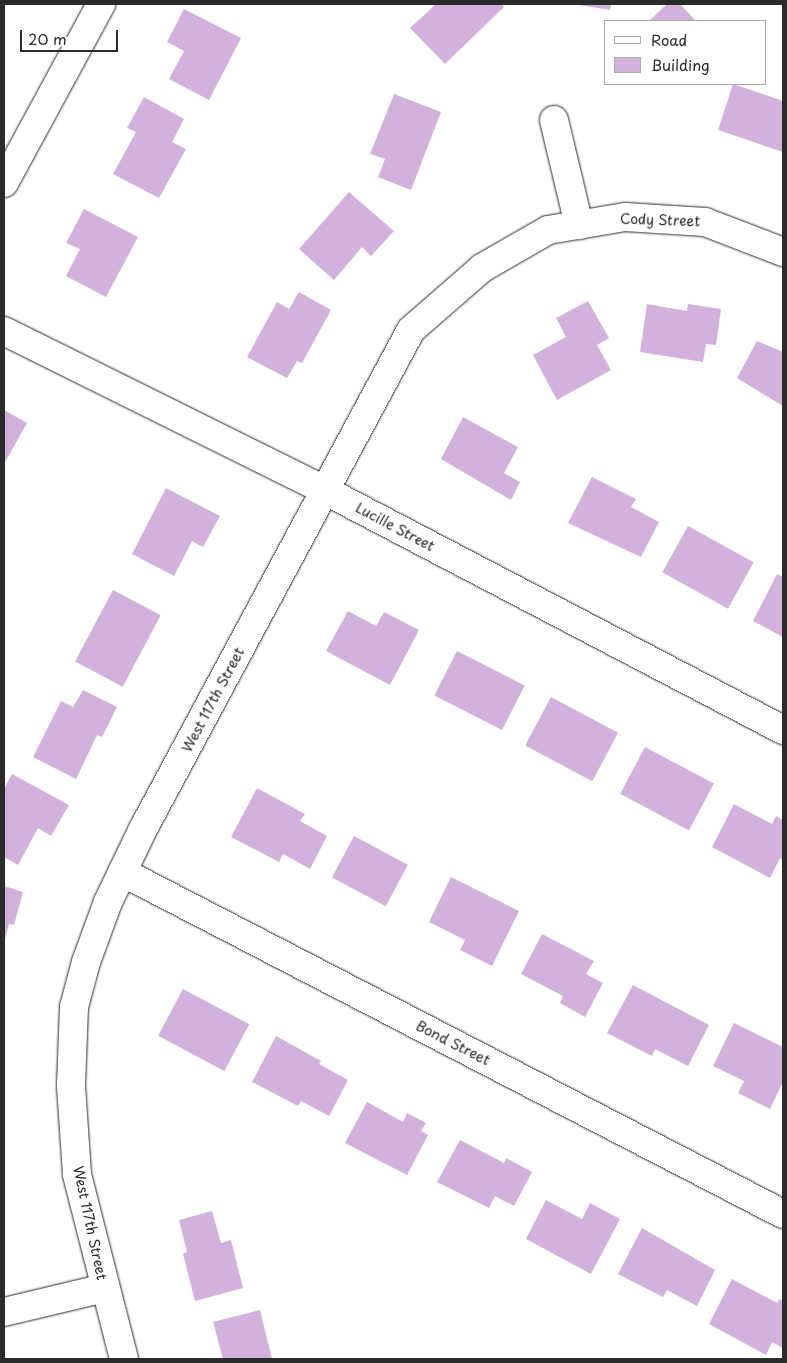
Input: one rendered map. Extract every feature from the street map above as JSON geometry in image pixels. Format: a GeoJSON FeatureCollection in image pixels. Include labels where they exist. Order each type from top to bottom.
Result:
{"type":"FeatureCollection","features":[{"type":"Feature","properties":{"kind":"street"},"geometry":{"type":"LineString","coordinates":[[4,183],[101,4]]}},
{"type":"Feature","properties":{"kind":"street"},"geometry":{"type":"LineString","coordinates":[[554,120],[579,225]]}},
{"type":"Feature","properties":{"kind":"street","name":"Cody Street"},"geometry":{"type":"LineString","coordinates":[[579,225],[625,216],[705,222],[783,252]]}},
{"type":"Feature","properties":{"kind":"street","name":"West 117th Street"},"geometry":{"type":"LineString","coordinates":[[124,1359],[78,1174],[71,1084],[74,1007],[108,902],[122,872],[326,491],[372,397],[411,330],[482,268],[548,230],[579,225]]}},
{"type":"Feature","properties":{"kind":"street","name":"Lucille Street"},"geometry":{"type":"LineString","coordinates":[[4,331],[326,491],[783,730]]}},
{"type":"Feature","properties":{"kind":"street","name":"Bond Street"},"geometry":{"type":"LineString","coordinates":[[122,872],[783,1214]]}},
{"type":"Feature","properties":{"kind":"street","name":"West 117th Street"},"geometry":{"type":"LineString","coordinates":[[4,1312],[105,1288]]}},
{"type":"Feature","properties":{"kind":"building"},"geometry":{"type":"Polygon","coordinates":[[[436,4],[502,4],[504,7],[445,64],[410,28],[436,4]]]}},
{"type":"Feature","properties":{"kind":"building"},"geometry":{"type":"Polygon","coordinates":[[[572,4],[611,4],[610,10],[572,4]]]}},
{"type":"Feature","properties":{"kind":"building"},"geometry":{"type":"Polygon","coordinates":[[[667,4],[680,4],[695,20],[650,20],[667,4]]]}},
{"type":"Feature","properties":{"kind":"building"},"geometry":{"type":"Polygon","coordinates":[[[184,9],[241,38],[209,100],[169,79],[184,51],[167,42],[184,9]]]}},
{"type":"Feature","properties":{"kind":"building"},"geometry":{"type":"Polygon","coordinates":[[[733,85],[783,101],[783,152],[718,130],[733,85]]]}},
{"type":"Feature","properties":{"kind":"building"},"geometry":{"type":"Polygon","coordinates":[[[394,94],[441,112],[411,190],[378,177],[385,159],[370,154],[394,94]]]}},
{"type":"Feature","properties":{"kind":"building"},"geometry":{"type":"Polygon","coordinates":[[[144,97],[184,119],[172,142],[186,149],[159,198],[113,174],[136,132],[127,128],[144,97]]]}},
{"type":"Feature","properties":{"kind":"building"},"geometry":{"type":"Polygon","coordinates":[[[349,192],[394,231],[371,256],[362,247],[334,280],[299,249],[349,192]]]}},
{"type":"Feature","properties":{"kind":"building"},"geometry":{"type":"Polygon","coordinates":[[[84,209],[138,237],[106,297],[66,276],[80,249],[66,243],[84,209]]]}},
{"type":"Feature","properties":{"kind":"building"},"geometry":{"type":"Polygon","coordinates":[[[299,292],[331,310],[302,363],[297,361],[287,378],[247,357],[277,302],[289,309],[299,292]]]}},
{"type":"Feature","properties":{"kind":"building"},"geometry":{"type":"Polygon","coordinates":[[[588,301],[609,338],[597,345],[611,370],[557,400],[533,355],[566,337],[556,318],[588,301]]]}},
{"type":"Feature","properties":{"kind":"building"},"geometry":{"type":"Polygon","coordinates":[[[647,304],[687,311],[688,304],[721,309],[716,345],[706,344],[703,362],[640,352],[647,304]]]}},
{"type":"Feature","properties":{"kind":"building"},"geometry":{"type":"Polygon","coordinates":[[[757,341],[783,352],[783,406],[737,378],[757,341]]]}},
{"type":"Feature","properties":{"kind":"building"},"geometry":{"type":"Polygon","coordinates":[[[4,410],[27,423],[4,464],[4,410]]]}},
{"type":"Feature","properties":{"kind":"building"},"geometry":{"type":"Polygon","coordinates":[[[463,417],[518,447],[504,473],[520,482],[511,500],[441,459],[463,417]]]}},
{"type":"Feature","properties":{"kind":"building"},"geometry":{"type":"Polygon","coordinates":[[[592,477],[636,499],[631,507],[659,522],[641,557],[568,523],[592,477]]]}},
{"type":"Feature","properties":{"kind":"building"},"geometry":{"type":"Polygon","coordinates":[[[166,488],[220,516],[203,547],[192,541],[174,576],[132,554],[166,488]]]}},
{"type":"Feature","properties":{"kind":"building"},"geometry":{"type":"Polygon","coordinates":[[[688,526],[754,562],[728,609],[662,572],[688,526]]]}},
{"type":"Feature","properties":{"kind":"building"},"geometry":{"type":"Polygon","coordinates":[[[777,574],[783,577],[783,637],[753,621],[777,574]]]}},
{"type":"Feature","properties":{"kind":"building"},"geometry":{"type":"Polygon","coordinates":[[[113,590],[161,615],[123,687],[75,662],[113,590]]]}},
{"type":"Feature","properties":{"kind":"building"},"geometry":{"type":"Polygon","coordinates":[[[348,611],[376,626],[384,612],[419,630],[390,685],[326,651],[348,611]]]}},
{"type":"Feature","properties":{"kind":"building"},"geometry":{"type":"Polygon","coordinates":[[[457,651],[525,686],[502,730],[434,696],[457,651]]]}},
{"type":"Feature","properties":{"kind":"building"},"geometry":{"type":"Polygon","coordinates":[[[83,690],[117,707],[102,737],[97,735],[76,779],[33,757],[61,701],[73,707],[83,690]]]}},
{"type":"Feature","properties":{"kind":"building"},"geometry":{"type":"Polygon","coordinates":[[[551,697],[618,733],[592,781],[525,746],[551,697]]]}},
{"type":"Feature","properties":{"kind":"building"},"geometry":{"type":"Polygon","coordinates":[[[645,747],[714,784],[689,830],[620,794],[645,747]]]}},
{"type":"Feature","properties":{"kind":"building"},"geometry":{"type":"Polygon","coordinates":[[[12,774],[69,805],[51,836],[38,828],[18,865],[4,857],[4,789],[12,774]]]}},
{"type":"Feature","properties":{"kind":"building"},"geometry":{"type":"Polygon","coordinates":[[[257,788],[305,814],[300,821],[327,836],[310,869],[283,854],[279,862],[231,837],[257,788]]]}},
{"type":"Feature","properties":{"kind":"building"},"geometry":{"type":"Polygon","coordinates":[[[734,804],[772,824],[776,816],[783,820],[783,860],[780,858],[770,878],[712,847],[734,804]]]}},
{"type":"Feature","properties":{"kind":"building"},"geometry":{"type":"Polygon","coordinates":[[[354,836],[408,865],[386,906],[332,877],[354,836]]]}},
{"type":"Feature","properties":{"kind":"building"},"geometry":{"type":"Polygon","coordinates":[[[451,877],[519,911],[492,966],[460,950],[465,940],[429,922],[451,877]]]}},
{"type":"Feature","properties":{"kind":"building"},"geometry":{"type":"Polygon","coordinates":[[[4,886],[23,892],[14,925],[9,924],[4,943],[4,886]]]}},
{"type":"Feature","properties":{"kind":"building"},"geometry":{"type":"Polygon","coordinates":[[[542,934],[594,961],[586,974],[603,983],[585,1017],[560,1003],[563,996],[521,974],[542,934]]]}},
{"type":"Feature","properties":{"kind":"building"},"geometry":{"type":"Polygon","coordinates":[[[633,985],[709,1025],[688,1066],[655,1049],[652,1056],[607,1033],[633,985]]]}},
{"type":"Feature","properties":{"kind":"building"},"geometry":{"type":"Polygon","coordinates":[[[183,989],[249,1024],[224,1071],[158,1036],[183,989]]]}},
{"type":"Feature","properties":{"kind":"building"},"geometry":{"type":"Polygon","coordinates":[[[734,1023],[783,1047],[783,1082],[770,1109],[738,1093],[744,1081],[713,1066],[734,1023]]]}},
{"type":"Feature","properties":{"kind":"building"},"geometry":{"type":"Polygon","coordinates":[[[276,1036],[321,1061],[319,1064],[348,1080],[329,1116],[301,1101],[298,1106],[252,1082],[276,1036]]]}},
{"type":"Feature","properties":{"kind":"building"},"geometry":{"type":"Polygon","coordinates":[[[367,1102],[403,1122],[407,1113],[426,1123],[421,1131],[428,1135],[407,1175],[345,1143],[367,1102]]]}},
{"type":"Feature","properties":{"kind":"building"},"geometry":{"type":"Polygon","coordinates":[[[460,1140],[504,1163],[506,1158],[532,1172],[514,1206],[495,1196],[489,1208],[437,1182],[460,1140]]]}},
{"type":"Feature","properties":{"kind":"building"},"geometry":{"type":"Polygon","coordinates":[[[546,1200],[582,1219],[590,1203],[620,1219],[591,1274],[526,1239],[546,1200]]]}},
{"type":"Feature","properties":{"kind":"building"},"geometry":{"type":"Polygon","coordinates":[[[212,1211],[221,1243],[231,1240],[243,1288],[195,1301],[183,1254],[187,1252],[179,1220],[212,1211]]]}},
{"type":"Feature","properties":{"kind":"building"},"geometry":{"type":"Polygon","coordinates":[[[642,1228],[715,1270],[697,1306],[667,1290],[663,1297],[618,1274],[642,1228]]]}},
{"type":"Feature","properties":{"kind":"building"},"geometry":{"type":"Polygon","coordinates":[[[732,1279],[777,1303],[779,1299],[783,1301],[783,1348],[772,1342],[766,1355],[709,1324],[732,1279]]]}},
{"type":"Feature","properties":{"kind":"building"},"geometry":{"type":"Polygon","coordinates":[[[260,1310],[272,1359],[223,1359],[213,1322],[260,1310]]]}}]}
